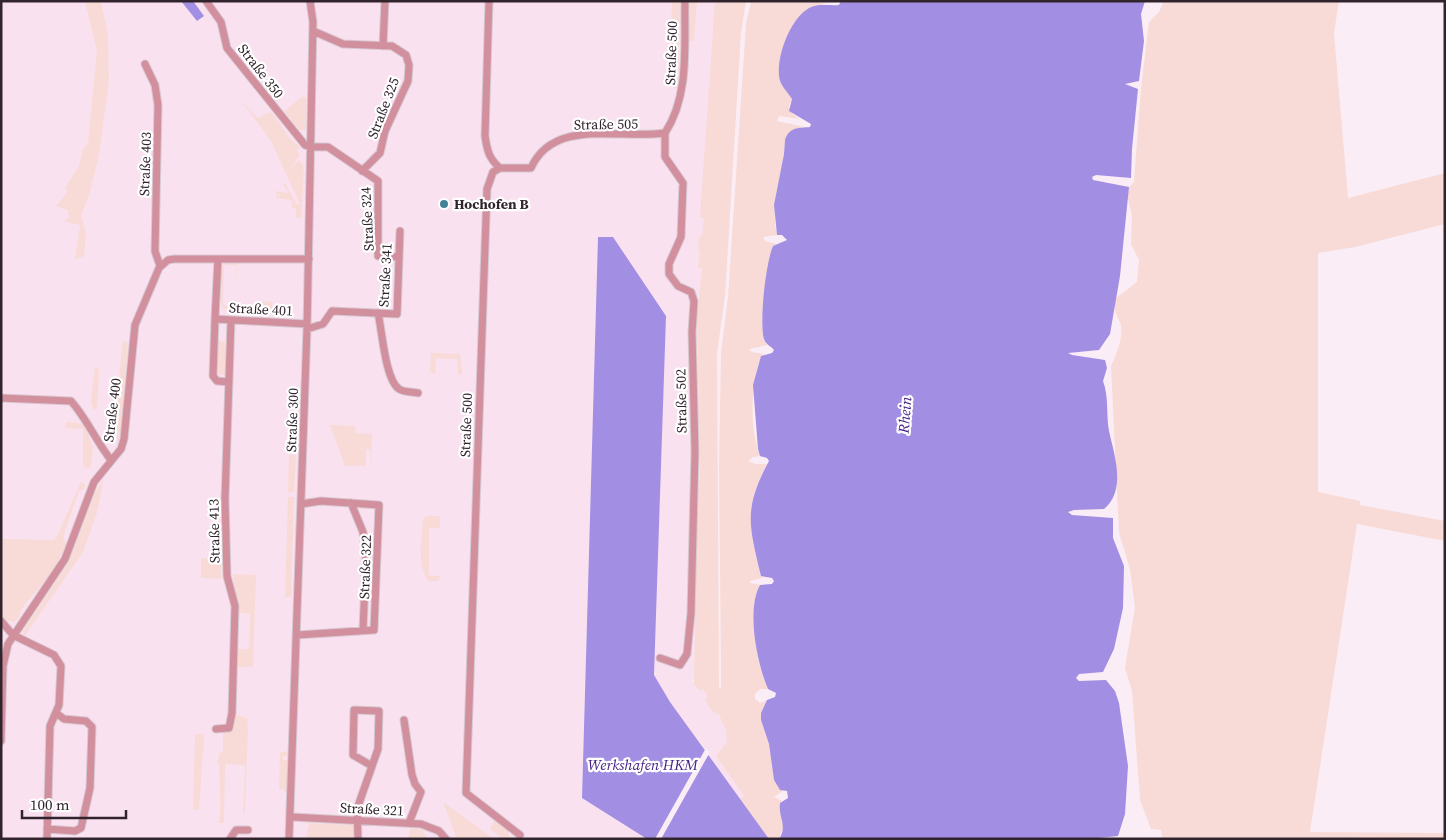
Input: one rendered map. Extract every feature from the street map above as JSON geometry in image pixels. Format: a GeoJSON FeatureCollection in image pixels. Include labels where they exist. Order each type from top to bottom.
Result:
{"type":"FeatureCollection","features":[{"type":"Feature","properties":{"kind":"street","name":"Straße 350"},"geometry":{"type":"LineString","coordinates":[[206,1],[221,22],[227,48],[305,145],[310,147]]}},
{"type":"Feature","properties":{"kind":"street","name":"Straße 300"},"geometry":{"type":"LineString","coordinates":[[290,839],[309,259],[313,31],[310,1]]}},
{"type":"Feature","properties":{"kind":"street"},"geometry":{"type":"LineString","coordinates":[[383,46],[385,1]]}},
{"type":"Feature","properties":{"kind":"street"},"geometry":{"type":"LineString","coordinates":[[489,1],[485,136],[487,152],[493,162],[500,168]]}},
{"type":"Feature","properties":{"kind":"street","name":"Straße 500"},"geometry":{"type":"LineString","coordinates":[[665,133],[672,122],[683,87],[685,1]]}},
{"type":"Feature","properties":{"kind":"street","name":"Straße 325"},"geometry":{"type":"LineString","coordinates":[[313,31],[343,44],[392,46],[406,55],[409,65],[408,81],[385,131],[380,152],[362,171]]}},
{"type":"Feature","properties":{"kind":"street","name":"Straße 403"},"geometry":{"type":"LineString","coordinates":[[145,64],[155,85],[158,105],[155,251],[160,266]]}},
{"type":"Feature","properties":{"kind":"street","name":"Straße 505"},"geometry":{"type":"LineString","coordinates":[[500,168],[531,168],[544,150],[560,139],[567,137],[582,135],[649,136],[665,133]]}},
{"type":"Feature","properties":{"kind":"street","name":"Straße 502"},"geometry":{"type":"LineString","coordinates":[[660,658],[680,665],[687,654],[691,614],[695,451],[694,301],[691,292],[678,286],[669,274],[669,264],[680,237],[683,183],[666,157],[665,133]]}},
{"type":"Feature","properties":{"kind":"street","name":"Straße 324"},"geometry":{"type":"LineString","coordinates":[[310,147],[328,146],[378,181],[378,256],[399,257]]}},
{"type":"Feature","properties":{"kind":"street","name":"Straße 500"},"geometry":{"type":"LineString","coordinates":[[500,168],[493,172],[487,189],[466,793],[520,838]]}},
{"type":"Feature","properties":{"kind":"street","name":"Straße 341"},"geometry":{"type":"LineString","coordinates":[[307,326],[323,324],[332,311],[397,314],[400,231]]}},
{"type":"Feature","properties":{"kind":"street"},"geometry":{"type":"LineString","coordinates":[[160,266],[168,260],[174,259],[309,259]]}},
{"type":"Feature","properties":{"kind":"street","name":"Straße 401"},"geometry":{"type":"LineString","coordinates":[[218,259],[215,319],[307,326]]}},
{"type":"Feature","properties":{"kind":"street","name":"Straße 400"},"geometry":{"type":"LineString","coordinates":[[1,741],[2,666],[5,653],[13,635],[65,559],[94,482],[121,448],[124,439],[135,325],[139,311],[160,266]]}},
{"type":"Feature","properties":{"kind":"street"},"geometry":{"type":"LineString","coordinates":[[378,313],[387,361],[397,386],[404,391],[418,393]]}},
{"type":"Feature","properties":{"kind":"street"},"geometry":{"type":"LineString","coordinates":[[215,319],[213,376],[217,381],[229,382]]}},
{"type":"Feature","properties":{"kind":"street","name":"Straße 413"},"geometry":{"type":"LineString","coordinates":[[216,729],[229,728],[232,713],[234,606],[227,576],[225,499],[231,320]]}},
{"type":"Feature","properties":{"kind":"street"},"geometry":{"type":"LineString","coordinates":[[1,398],[70,402],[91,427],[96,439],[111,460]]}},
{"type":"Feature","properties":{"kind":"street","name":"Straße 322"},"geometry":{"type":"LineString","coordinates":[[301,504],[321,501],[379,505],[374,630],[363,630]]}},
{"type":"Feature","properties":{"kind":"street"},"geometry":{"type":"LineString","coordinates":[[297,636],[363,630],[366,559],[364,532],[351,503]]}},
{"type":"Feature","properties":{"kind":"street"},"geometry":{"type":"LineString","coordinates":[[1,621],[13,635],[58,659],[61,666],[59,705],[50,726],[47,839]]}},
{"type":"Feature","properties":{"kind":"street"},"geometry":{"type":"LineString","coordinates":[[358,839],[357,809],[378,749],[379,711],[354,710],[353,755],[372,766]]}},
{"type":"Feature","properties":{"kind":"street"},"geometry":{"type":"LineString","coordinates":[[47,830],[75,831],[81,828],[90,788],[92,727],[90,723],[64,719],[56,713]]}},
{"type":"Feature","properties":{"kind":"street"},"geometry":{"type":"LineString","coordinates":[[404,720],[412,775],[415,784],[421,792],[409,823]]}},
{"type":"Feature","properties":{"kind":"street","name":"Straße 321"},"geometry":{"type":"LineString","coordinates":[[292,817],[409,823],[431,827],[439,831],[446,839]]}},
{"type":"Feature","properties":{"kind":"street"},"geometry":{"type":"LineString","coordinates":[[230,839],[236,830],[248,830]]}},
{"type":"Feature","properties":{"kind":"shaded area"},"geometry":{"type":"Polygon","coordinates":[[[1,1],[718,1],[700,295],[698,295],[700,469],[694,658],[697,678],[692,681],[699,691],[703,688],[708,697],[705,700],[723,721],[728,736],[727,742],[717,756],[744,796],[740,799],[670,702],[654,675],[598,237],[582,798],[647,839],[1,839],[1,1]]]}},
{"type":"Feature","properties":{"kind":"shaded area"},"geometry":{"type":"Polygon","coordinates":[[[85,1],[101,1],[108,36],[109,81],[99,155],[90,192],[81,216],[86,232],[84,256],[75,260],[80,225],[65,222],[65,219],[69,218],[68,210],[56,206],[68,191],[65,188],[79,166],[83,149],[88,143],[97,51],[85,1]]]}},
{"type":"Feature","properties":{"kind":"shaded area"},"geometry":{"type":"Polygon","coordinates":[[[672,1],[680,1],[678,87],[673,89],[675,86],[670,78],[672,1]]]}},
{"type":"Feature","properties":{"kind":"shaded area"},"geometry":{"type":"Polygon","coordinates":[[[690,1],[697,1],[694,41],[689,41],[690,1]]]}},
{"type":"Feature","properties":{"kind":"shaded area"},"geometry":{"type":"Polygon","coordinates":[[[715,1],[746,1],[741,33],[725,296],[717,353],[719,689],[721,688],[719,466],[721,353],[728,297],[746,24],[751,1],[813,1],[827,4],[808,9],[800,15],[788,34],[781,56],[779,66],[780,79],[792,99],[789,106],[792,114],[800,119],[779,116],[777,121],[805,127],[798,128],[785,140],[776,199],[775,223],[777,235],[763,237],[765,241],[777,244],[773,246],[764,297],[762,325],[767,345],[749,349],[752,352],[764,354],[761,356],[753,393],[754,432],[760,456],[753,457],[748,461],[756,464],[767,464],[752,502],[751,514],[755,551],[761,576],[765,577],[750,581],[750,583],[760,585],[756,595],[753,622],[760,666],[768,689],[760,689],[755,694],[755,699],[760,703],[767,700],[761,712],[761,720],[769,744],[774,780],[783,791],[774,797],[782,801],[780,803],[783,827],[779,839],[769,839],[740,799],[744,796],[716,756],[727,742],[726,730],[719,715],[713,712],[705,700],[708,697],[703,689],[699,691],[694,684],[696,549],[700,469],[697,317],[702,268],[698,268],[700,250],[698,250],[704,218],[700,217],[715,1]]]}},
{"type":"Feature","properties":{"kind":"shaded area"},"geometry":{"type":"Polygon","coordinates":[[[1164,1],[1339,1],[1334,33],[1348,198],[1445,173],[1445,224],[1355,247],[1318,253],[1318,492],[1360,501],[1360,505],[1445,521],[1445,541],[1357,524],[1310,832],[1445,833],[1445,839],[1162,839],[1161,830],[1151,829],[1140,800],[1132,691],[1125,668],[1135,607],[1130,569],[1119,533],[1111,366],[1119,347],[1121,336],[1121,326],[1115,311],[1115,299],[1137,282],[1139,260],[1131,244],[1132,216],[1127,195],[1129,187],[1134,182],[1141,88],[1149,22],[1159,12],[1164,1]]]}},
{"type":"Feature","properties":{"kind":"shaded area"},"geometry":{"type":"Polygon","coordinates":[[[303,96],[307,98],[306,130],[299,130],[284,111],[303,96]]]}},
{"type":"Feature","properties":{"kind":"shaded area"},"geometry":{"type":"Polygon","coordinates":[[[241,100],[258,118],[272,112],[289,138],[300,147],[297,151],[300,154],[303,150],[290,169],[299,160],[304,167],[301,218],[296,218],[296,208],[292,208],[292,200],[276,198],[276,196],[282,195],[276,194],[276,191],[289,193],[283,185],[285,183],[297,205],[300,204],[271,141],[241,100]]]}},
{"type":"Feature","properties":{"kind":"shaded area"},"geometry":{"type":"Polygon","coordinates":[[[237,261],[236,287],[236,265],[224,265],[223,305],[228,306],[227,309],[223,309],[221,301],[221,269],[222,266],[226,263],[237,261]]]}},
{"type":"Feature","properties":{"kind":"shaded area"},"geometry":{"type":"Polygon","coordinates":[[[263,301],[272,302],[273,315],[258,314],[258,305],[263,301]]]}},
{"type":"Feature","properties":{"kind":"shaded area"},"geometry":{"type":"Polygon","coordinates":[[[123,340],[128,343],[121,431],[117,446],[117,396],[123,340]]]}},
{"type":"Feature","properties":{"kind":"shaded area"},"geometry":{"type":"Polygon","coordinates":[[[216,341],[225,341],[226,375],[215,374],[216,341]]]}},
{"type":"Feature","properties":{"kind":"shaded area"},"geometry":{"type":"Polygon","coordinates":[[[431,353],[460,354],[462,374],[458,374],[457,359],[436,358],[435,374],[430,372],[431,353]]]}},
{"type":"Feature","properties":{"kind":"shaded area"},"geometry":{"type":"Polygon","coordinates":[[[95,367],[99,371],[97,410],[93,409],[91,400],[95,367]]]}},
{"type":"Feature","properties":{"kind":"shaded area"},"geometry":{"type":"Polygon","coordinates":[[[66,422],[85,424],[93,448],[90,468],[86,468],[83,464],[83,429],[65,428],[66,422]]]}},
{"type":"Feature","properties":{"kind":"shaded area"},"geometry":{"type":"Polygon","coordinates":[[[330,425],[355,426],[355,433],[372,434],[371,467],[370,449],[366,449],[366,466],[345,466],[330,425]]]}},
{"type":"Feature","properties":{"kind":"shaded area"},"geometry":{"type":"Polygon","coordinates":[[[289,455],[296,455],[294,492],[288,492],[289,455]]]}},
{"type":"Feature","properties":{"kind":"shaded area"},"geometry":{"type":"Polygon","coordinates":[[[104,478],[97,513],[83,552],[24,637],[23,631],[69,562],[95,493],[104,478]]]}},
{"type":"Feature","properties":{"kind":"shaded area"},"geometry":{"type":"Polygon","coordinates":[[[81,482],[85,484],[84,489],[79,491],[63,537],[66,544],[51,573],[25,605],[19,617],[14,622],[5,620],[1,614],[1,539],[54,540],[81,482]]]}},
{"type":"Feature","properties":{"kind":"shaded area"},"geometry":{"type":"Polygon","coordinates":[[[288,497],[294,497],[291,597],[285,597],[288,497]]]}},
{"type":"Feature","properties":{"kind":"shaded area"},"geometry":{"type":"Polygon","coordinates":[[[427,516],[440,516],[440,528],[429,528],[429,576],[440,576],[438,581],[429,581],[422,568],[423,519],[427,516]]]}},
{"type":"Feature","properties":{"kind":"shaded area"},"geometry":{"type":"Polygon","coordinates":[[[201,558],[221,558],[221,579],[201,578],[201,558]]]}},
{"type":"Feature","properties":{"kind":"shaded area"},"geometry":{"type":"Polygon","coordinates":[[[233,574],[256,575],[253,667],[237,667],[237,649],[249,649],[250,614],[238,612],[233,574]]]}},
{"type":"Feature","properties":{"kind":"shaded area"},"geometry":{"type":"Polygon","coordinates":[[[238,715],[247,718],[248,728],[245,809],[243,817],[245,765],[225,764],[224,823],[219,823],[220,793],[219,764],[217,764],[220,752],[223,752],[223,733],[231,732],[234,718],[238,715]]]}},
{"type":"Feature","properties":{"kind":"shaded area"},"geometry":{"type":"Polygon","coordinates":[[[195,734],[203,734],[204,738],[199,810],[193,809],[195,734]]]}},
{"type":"Feature","properties":{"kind":"shaded area"},"geometry":{"type":"Polygon","coordinates":[[[280,752],[287,752],[287,756],[283,756],[283,760],[287,760],[287,792],[284,792],[284,789],[279,789],[280,752]]]}},
{"type":"Feature","properties":{"kind":"shaded area"},"geometry":{"type":"Polygon","coordinates":[[[443,802],[494,839],[457,839],[443,802]]]}},
{"type":"Feature","properties":{"kind":"shaded area"},"geometry":{"type":"Polygon","coordinates":[[[495,819],[507,829],[510,839],[503,839],[490,829],[495,819]]]}},
{"type":"Feature","properties":{"kind":"shaded area"},"geometry":{"type":"Polygon","coordinates":[[[309,823],[353,825],[353,839],[306,839],[309,823]]]}},
{"type":"Feature","properties":{"kind":"shaded area"},"geometry":{"type":"Polygon","coordinates":[[[410,828],[423,830],[427,839],[408,839],[410,828]]]}},
{"type":"Feature","properties":{"kind":"water"},"geometry":{"type":"Polygon","coordinates":[[[181,1],[193,1],[204,16],[197,21],[181,1]]]}},
{"type":"Feature","properties":{"kind":"water","name":"Rhein"},"geometry":{"type":"Polygon","coordinates":[[[841,1],[1145,1],[1141,14],[1144,41],[1139,81],[1125,84],[1138,89],[1131,178],[1096,175],[1092,177],[1093,180],[1129,187],[1120,276],[1110,334],[1099,350],[1068,353],[1105,360],[1107,368],[1103,381],[1106,393],[1109,431],[1116,461],[1117,482],[1115,492],[1111,501],[1104,509],[1068,512],[1072,515],[1113,518],[1113,538],[1124,566],[1123,608],[1114,649],[1103,672],[1079,674],[1076,678],[1079,681],[1106,680],[1115,691],[1119,703],[1128,766],[1125,814],[1118,836],[1089,839],[779,839],[783,830],[780,803],[788,798],[787,791],[780,790],[774,780],[769,744],[761,720],[761,713],[767,700],[775,697],[776,693],[768,689],[764,678],[757,651],[753,622],[756,596],[760,585],[772,584],[774,581],[772,578],[761,576],[751,530],[752,505],[755,492],[769,461],[767,458],[760,456],[758,449],[753,385],[761,356],[772,353],[774,350],[764,339],[762,320],[770,254],[773,246],[787,240],[782,235],[777,235],[774,205],[785,140],[792,130],[810,127],[811,124],[789,111],[792,99],[782,86],[780,80],[780,58],[786,38],[802,13],[813,6],[839,5],[841,1]]]}},
{"type":"Feature","properties":{"kind":"water","name":"Werkshafen HKM"},"geometry":{"type":"Polygon","coordinates":[[[598,237],[613,237],[666,316],[654,675],[670,702],[769,839],[647,839],[582,798],[598,237]]]}},
{"type":"Feature","properties":{"kind":"pier"},"geometry":{"type":"Polygon","coordinates":[[[706,748],[710,752],[661,839],[655,839],[706,748]]]}},
{"type":"Feature","properties":{"kind":"place","name":"Hochofen B"},"geometry":{"type":"Point","coordinates":[444,204]}}]}
